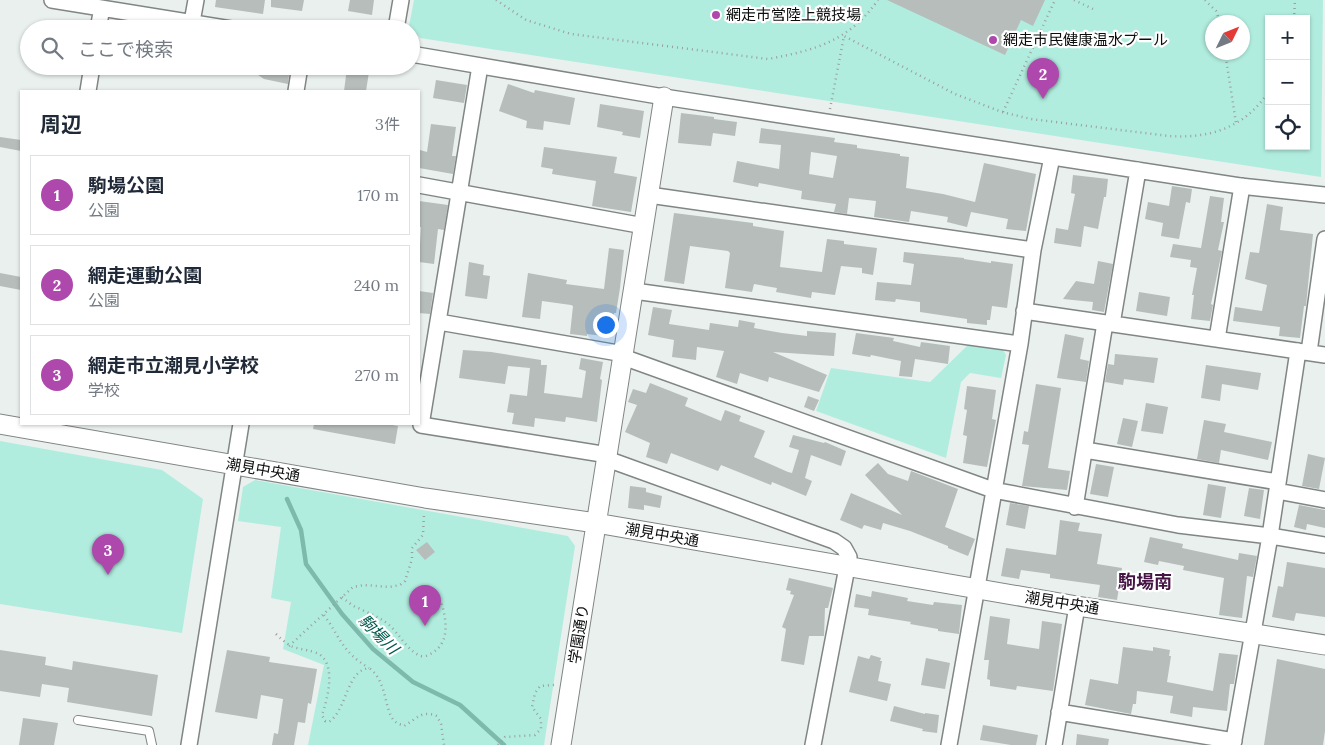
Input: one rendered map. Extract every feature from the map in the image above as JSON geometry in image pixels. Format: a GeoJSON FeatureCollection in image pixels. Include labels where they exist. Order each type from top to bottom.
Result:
{"type":"FeatureCollection","features":[{"type":"Feature","properties":{"kind":"street"},"geometry":{"type":"LineString","coordinates":[[52,0],[179,20]]}},
{"type":"Feature","properties":{"kind":"street"},"geometry":{"type":"LineString","coordinates":[[192,20],[196,0]]}},
{"type":"Feature","properties":{"kind":"street"},"geometry":{"type":"LineString","coordinates":[[398,20],[401,0]]}},
{"type":"Feature","properties":{"kind":"street"},"geometry":{"type":"LineString","coordinates":[[100,20],[102,8]]}},
{"type":"Feature","properties":{"kind":"street"},"geometry":{"type":"LineString","coordinates":[[420,56],[664,97],[1242,186],[1325,196]]}},
{"type":"Feature","properties":{"kind":"street"},"geometry":{"type":"LineString","coordinates":[[480,66],[422,424],[608,457],[834,541],[844,548],[849,556],[813,745]]}},
{"type":"Feature","properties":{"kind":"street"},"geometry":{"type":"LineString","coordinates":[[88,90],[91,75]]}},
{"type":"Feature","properties":{"kind":"street"},"geometry":{"type":"LineString","coordinates":[[296,90],[299,75]]}},
{"type":"Feature","properties":{"kind":"street","name":"学園通り"},"geometry":{"type":"LineString","coordinates":[[562,745],[664,97]]}},
{"type":"Feature","properties":{"kind":"street"},"geometry":{"type":"LineString","coordinates":[[949,745],[1020,344],[1033,250],[1052,157]]}},
{"type":"Feature","properties":{"kind":"street"},"geometry":{"type":"LineString","coordinates":[[1075,507],[1084,450],[1138,170]]}},
{"type":"Feature","properties":{"kind":"street"},"geometry":{"type":"LineString","coordinates":[[420,185],[644,226]]}},
{"type":"Feature","properties":{"kind":"street"},"geometry":{"type":"LineString","coordinates":[[1217,339],[1242,186]]}},
{"type":"Feature","properties":{"kind":"street"},"geometry":{"type":"LineString","coordinates":[[649,195],[1033,250]]}},
{"type":"Feature","properties":{"kind":"street"},"geometry":{"type":"LineString","coordinates":[[1059,712],[1234,743],[1277,487],[1325,239]]}},
{"type":"Feature","properties":{"kind":"street"},"geometry":{"type":"LineString","coordinates":[[634,291],[1020,344]]}},
{"type":"Feature","properties":{"kind":"street"},"geometry":{"type":"LineString","coordinates":[[1024,311],[1325,355]]}},
{"type":"Feature","properties":{"kind":"street"},"geometry":{"type":"LineString","coordinates":[[439,322],[624,355],[993,490],[1178,525],[1270,536],[1325,545]]}},
{"type":"Feature","properties":{"kind":"street","name":"潮見中央通"},"geometry":{"type":"LineString","coordinates":[[0,424],[32,427],[425,498],[596,523],[976,589],[1325,645]]}},
{"type":"Feature","properties":{"kind":"street"},"geometry":{"type":"LineString","coordinates":[[188,745],[240,425]]}},
{"type":"Feature","properties":{"kind":"street"},"geometry":{"type":"LineString","coordinates":[[1084,450],[1277,487],[1325,500]]}},
{"type":"Feature","properties":{"kind":"street"},"geometry":{"type":"LineString","coordinates":[[1054,745],[1078,606]]}},
{"type":"Feature","properties":{"kind":"lane"},"geometry":{"type":"LineString","coordinates":[[78,720],[149,731],[152,745]]}},
{"type":"Feature","properties":{"kind":"path"},"geometry":{"type":"LineString","coordinates":[[496,0],[526,20],[571,34],[768,59],[818,47],[844,36],[878,0]]}},
{"type":"Feature","properties":{"kind":"path"},"geometry":{"type":"LineString","coordinates":[[1002,112],[1055,0]]}},
{"type":"Feature","properties":{"kind":"path"},"geometry":{"type":"LineString","coordinates":[[1074,0],[1093,9]]}},
{"type":"Feature","properties":{"kind":"path"},"geometry":{"type":"LineString","coordinates":[[1205,0],[1217,15]]}},
{"type":"Feature","properties":{"kind":"path"},"geometry":{"type":"LineString","coordinates":[[1294,15],[1295,0]]}},
{"type":"Feature","properties":{"kind":"path"},"geometry":{"type":"LineString","coordinates":[[844,36],[954,94],[1002,112],[1031,119],[1187,137],[1207,135],[1222,131],[1236,124],[1252,111],[1265,96]]}},
{"type":"Feature","properties":{"kind":"path"},"geometry":{"type":"LineString","coordinates":[[827,122],[844,36]]}},
{"type":"Feature","properties":{"kind":"path"},"geometry":{"type":"LineString","coordinates":[[1226,60],[1236,124]]}},
{"type":"Feature","properties":{"kind":"path"},"geometry":{"type":"LineString","coordinates":[[288,646],[353,587],[364,585],[389,587],[400,585],[405,581],[412,559],[412,548],[423,536],[425,498]]}},
{"type":"Feature","properties":{"kind":"path"},"geometry":{"type":"LineString","coordinates":[[342,597],[357,608],[377,616],[421,656],[427,656],[436,651],[446,631],[446,620],[441,601]]}},
{"type":"Feature","properties":{"kind":"path"},"geometry":{"type":"LineString","coordinates":[[324,615],[341,644],[359,662],[375,672],[382,682],[392,718],[397,724],[404,726],[428,713],[437,716],[441,724],[444,745]]}},
{"type":"Feature","properties":{"kind":"path"},"geometry":{"type":"LineString","coordinates":[[276,634],[288,646],[316,652],[325,659],[330,669],[330,678],[322,715],[325,721],[329,722],[334,718],[342,707],[356,674],[362,669],[369,668]]}},
{"type":"Feature","properties":{"kind":"path"},"geometry":{"type":"LineString","coordinates":[[498,744],[505,737],[535,735],[541,729],[541,719],[532,707],[535,693],[540,686],[554,685],[570,689]]}},
{"type":"Feature","properties":{"kind":"green space"},"geometry":{"type":"Polygon","coordinates":[[[414,0],[1323,0],[1321,177],[420,38],[420,20],[410,20],[414,0]]]}},
{"type":"Feature","properties":{"kind":"green space"},"geometry":{"type":"Polygon","coordinates":[[[969,344],[1003,350],[1006,355],[1001,378],[970,373],[961,382],[946,458],[816,411],[831,368],[930,382],[969,344]]]}},
{"type":"Feature","properties":{"kind":"green space"},"geometry":{"type":"Polygon","coordinates":[[[0,441],[162,470],[203,499],[182,633],[0,604],[0,441]]]}},
{"type":"Feature","properties":{"kind":"green space"},"geometry":{"type":"Polygon","coordinates":[[[255,480],[568,536],[575,546],[544,745],[308,745],[324,665],[283,649],[291,602],[271,598],[281,527],[238,521],[243,487],[255,480]]]}},
{"type":"Feature","properties":{"kind":"building"},"geometry":{"type":"Polygon","coordinates":[[[216,0],[265,0],[263,14],[215,7],[216,0]]]}},
{"type":"Feature","properties":{"kind":"building"},"geometry":{"type":"Polygon","coordinates":[[[271,0],[304,0],[302,11],[271,7],[271,0]]]}},
{"type":"Feature","properties":{"kind":"building"},"geometry":{"type":"Polygon","coordinates":[[[350,0],[374,0],[372,15],[348,11],[350,0]]]}},
{"type":"Feature","properties":{"kind":"building","name":"網走市民健康温水プール"},"geometry":{"type":"Polygon","coordinates":[[[887,0],[1045,0],[1033,26],[1021,20],[1005,55],[887,0]]]}},
{"type":"Feature","properties":{"kind":"building"},"geometry":{"type":"Polygon","coordinates":[[[258,75],[289,75],[288,84],[264,79],[258,75]]]}},
{"type":"Feature","properties":{"kind":"building"},"geometry":{"type":"Polygon","coordinates":[[[346,75],[369,75],[366,90],[344,90],[346,75]]]}},
{"type":"Feature","properties":{"kind":"building"},"geometry":{"type":"Polygon","coordinates":[[[436,80],[467,85],[464,103],[433,98],[436,80]]]}},
{"type":"Feature","properties":{"kind":"building"},"geometry":{"type":"Polygon","coordinates":[[[508,84],[534,93],[535,90],[575,98],[570,125],[544,121],[543,130],[526,128],[527,121],[499,111],[508,84]]]}},
{"type":"Feature","properties":{"kind":"building"},"geometry":{"type":"Polygon","coordinates":[[[600,104],[644,111],[640,138],[622,135],[623,132],[597,127],[600,104]]]}},
{"type":"Feature","properties":{"kind":"building"},"geometry":{"type":"Polygon","coordinates":[[[681,113],[737,122],[735,136],[713,133],[711,146],[678,143],[681,113]]]}},
{"type":"Feature","properties":{"kind":"building"},"geometry":{"type":"Polygon","coordinates":[[[431,124],[456,127],[452,156],[456,156],[453,174],[420,168],[420,150],[427,152],[431,124]]]}},
{"type":"Feature","properties":{"kind":"building"},"geometry":{"type":"Polygon","coordinates":[[[761,128],[835,138],[834,142],[857,145],[857,148],[900,154],[900,156],[909,157],[906,188],[975,202],[984,163],[1036,174],[1026,231],[1006,229],[1008,219],[971,212],[967,227],[947,222],[948,217],[911,211],[909,222],[874,217],[876,201],[849,198],[847,214],[834,212],[836,204],[801,199],[802,191],[759,183],[758,187],[733,182],[737,161],[779,169],[781,145],[759,143],[761,128]],[[811,152],[809,174],[833,178],[837,156],[811,152]]]}},
{"type":"Feature","properties":{"kind":"building"},"geometry":{"type":"Polygon","coordinates":[[[0,137],[20,140],[20,151],[0,147],[0,137]]]}},
{"type":"Feature","properties":{"kind":"building"},"geometry":{"type":"Polygon","coordinates":[[[544,147],[617,157],[614,173],[637,177],[631,212],[592,206],[596,181],[552,174],[553,169],[541,167],[544,147]]]}},
{"type":"Feature","properties":{"kind":"building"},"geometry":{"type":"Polygon","coordinates":[[[1073,175],[1108,179],[1106,197],[1104,197],[1098,229],[1084,226],[1081,247],[1054,243],[1056,228],[1068,230],[1075,194],[1071,193],[1073,175]]]}},
{"type":"Feature","properties":{"kind":"building"},"geometry":{"type":"Polygon","coordinates":[[[1172,186],[1192,189],[1190,203],[1186,202],[1179,239],[1161,236],[1163,223],[1145,219],[1148,202],[1169,206],[1172,186]]]}},
{"type":"Feature","properties":{"kind":"building"},"geometry":{"type":"Polygon","coordinates":[[[1210,196],[1224,198],[1221,222],[1224,222],[1218,250],[1222,251],[1211,304],[1213,305],[1210,321],[1191,319],[1194,295],[1192,295],[1197,268],[1190,267],[1191,260],[1170,257],[1173,244],[1201,248],[1210,196]]]}},
{"type":"Feature","properties":{"kind":"building"},"geometry":{"type":"Polygon","coordinates":[[[420,201],[448,205],[444,230],[438,229],[434,264],[420,262],[420,201]]]}},
{"type":"Feature","properties":{"kind":"building"},"geometry":{"type":"Polygon","coordinates":[[[1267,204],[1283,207],[1280,230],[1313,234],[1306,306],[1304,306],[1300,338],[1279,336],[1280,327],[1233,321],[1235,307],[1262,311],[1267,285],[1245,279],[1250,252],[1259,253],[1267,204]]]}},
{"type":"Feature","properties":{"kind":"building"},"geometry":{"type":"Polygon","coordinates":[[[674,213],[753,223],[753,226],[784,231],[780,267],[822,272],[827,239],[844,241],[844,244],[877,248],[873,275],[862,273],[862,268],[841,266],[835,295],[812,292],[811,298],[776,292],[777,288],[754,284],[752,292],[725,288],[730,253],[728,251],[690,246],[684,284],[664,281],[674,213]]]}},
{"type":"Feature","properties":{"kind":"building"},"geometry":{"type":"Polygon","coordinates":[[[609,248],[624,250],[620,288],[611,337],[570,334],[573,306],[571,305],[542,301],[540,319],[522,317],[528,273],[567,280],[566,284],[604,289],[609,248]]]}},
{"type":"Feature","properties":{"kind":"building"},"geometry":{"type":"Polygon","coordinates":[[[904,252],[1013,264],[1007,308],[992,306],[990,320],[987,320],[987,325],[967,323],[967,319],[920,312],[920,302],[896,299],[895,302],[875,300],[877,282],[911,285],[914,264],[903,262],[904,252]]]}},
{"type":"Feature","properties":{"kind":"building"},"geometry":{"type":"Polygon","coordinates":[[[1098,261],[1113,264],[1104,312],[1092,310],[1093,302],[1063,299],[1076,281],[1094,284],[1098,261]]]}},
{"type":"Feature","properties":{"kind":"building"},"geometry":{"type":"Polygon","coordinates":[[[469,262],[484,265],[483,275],[490,276],[487,299],[465,296],[469,262]]]}},
{"type":"Feature","properties":{"kind":"building"},"geometry":{"type":"Polygon","coordinates":[[[0,273],[20,277],[20,290],[0,286],[0,273]]]}},
{"type":"Feature","properties":{"kind":"building"},"geometry":{"type":"Polygon","coordinates":[[[420,291],[433,293],[430,314],[420,313],[420,291]]]}},
{"type":"Feature","properties":{"kind":"building"},"geometry":{"type":"Polygon","coordinates":[[[1139,292],[1170,297],[1167,316],[1136,311],[1139,292]]]}},
{"type":"Feature","properties":{"kind":"building"},"geometry":{"type":"Polygon","coordinates":[[[653,307],[672,310],[669,324],[709,330],[710,323],[738,327],[739,320],[755,323],[754,328],[782,333],[807,336],[807,331],[836,333],[834,356],[773,352],[827,375],[819,392],[769,377],[768,382],[740,373],[737,384],[716,377],[724,351],[697,347],[696,360],[672,357],[674,340],[648,335],[653,307]]]}},
{"type":"Feature","properties":{"kind":"building"},"geometry":{"type":"Polygon","coordinates":[[[856,333],[894,338],[893,341],[920,347],[921,342],[950,346],[948,364],[915,359],[912,377],[899,376],[901,361],[871,355],[870,357],[852,354],[856,333]]]}},
{"type":"Feature","properties":{"kind":"building"},"geometry":{"type":"Polygon","coordinates":[[[1065,334],[1084,338],[1080,359],[1089,361],[1086,382],[1057,378],[1065,334]]]}},
{"type":"Feature","properties":{"kind":"building"},"geometry":{"type":"Polygon","coordinates":[[[463,350],[491,352],[541,360],[541,365],[547,365],[544,393],[582,398],[586,371],[579,369],[581,358],[603,362],[597,422],[566,417],[565,422],[535,418],[534,427],[512,424],[514,413],[507,412],[510,394],[527,396],[530,368],[508,366],[505,384],[459,378],[463,350]]]}},
{"type":"Feature","properties":{"kind":"building"},"geometry":{"type":"Polygon","coordinates":[[[1115,354],[1158,358],[1154,383],[1124,379],[1123,385],[1105,382],[1108,364],[1114,365],[1115,354]]]}},
{"type":"Feature","properties":{"kind":"building"},"geometry":{"type":"Polygon","coordinates":[[[1206,365],[1261,373],[1258,390],[1222,384],[1220,401],[1201,398],[1206,365]]]}},
{"type":"Feature","properties":{"kind":"building"},"geometry":{"type":"Polygon","coordinates":[[[650,383],[688,398],[685,406],[721,421],[725,410],[741,416],[739,421],[765,431],[754,457],[788,472],[792,473],[799,450],[789,447],[793,435],[825,442],[846,451],[841,466],[811,455],[805,478],[812,481],[806,496],[772,482],[771,485],[721,465],[718,471],[671,453],[667,464],[646,457],[650,443],[625,432],[637,405],[628,402],[633,389],[646,393],[650,383]]]}},
{"type":"Feature","properties":{"kind":"building"},"geometry":{"type":"Polygon","coordinates":[[[1036,384],[1061,388],[1048,468],[1070,471],[1067,490],[1022,486],[1029,445],[1022,444],[1024,431],[1028,432],[1036,384]]]}},
{"type":"Feature","properties":{"kind":"building"},"geometry":{"type":"Polygon","coordinates":[[[967,386],[996,390],[992,419],[996,420],[987,467],[963,463],[967,436],[963,435],[967,410],[964,409],[967,386]]]}},
{"type":"Feature","properties":{"kind":"building"},"geometry":{"type":"Polygon","coordinates":[[[808,396],[819,400],[814,411],[804,407],[808,396]]]}},
{"type":"Feature","properties":{"kind":"building"},"geometry":{"type":"Polygon","coordinates":[[[1146,403],[1168,407],[1163,434],[1141,431],[1146,403]]]}},
{"type":"Feature","properties":{"kind":"building"},"geometry":{"type":"Polygon","coordinates":[[[1123,418],[1138,421],[1132,447],[1117,444],[1123,418]]]}},
{"type":"Feature","properties":{"kind":"building"},"geometry":{"type":"Polygon","coordinates":[[[1204,420],[1226,424],[1224,432],[1272,442],[1268,460],[1221,450],[1219,463],[1197,459],[1204,420]]]}},
{"type":"Feature","properties":{"kind":"building"},"geometry":{"type":"Polygon","coordinates":[[[314,425],[398,426],[395,444],[313,429],[314,425]]]}},
{"type":"Feature","properties":{"kind":"building"},"geometry":{"type":"Polygon","coordinates":[[[1308,454],[1325,458],[1319,489],[1302,486],[1308,454]]]}},
{"type":"Feature","properties":{"kind":"building"},"geometry":{"type":"Polygon","coordinates":[[[878,463],[888,474],[908,481],[911,471],[958,489],[945,527],[975,539],[968,556],[910,531],[883,523],[881,530],[864,525],[862,529],[840,520],[851,493],[902,515],[865,475],[878,463]]]}},
{"type":"Feature","properties":{"kind":"building"},"geometry":{"type":"Polygon","coordinates":[[[1096,464],[1114,467],[1108,497],[1090,494],[1096,464]]]}},
{"type":"Feature","properties":{"kind":"building"},"geometry":{"type":"Polygon","coordinates":[[[1208,484],[1226,487],[1221,518],[1203,515],[1208,484]]]}},
{"type":"Feature","properties":{"kind":"building"},"geometry":{"type":"Polygon","coordinates":[[[630,486],[646,488],[646,492],[662,496],[660,508],[644,505],[644,510],[628,508],[630,486]]]}},
{"type":"Feature","properties":{"kind":"building"},"geometry":{"type":"Polygon","coordinates":[[[1249,488],[1264,490],[1260,519],[1244,516],[1249,488]]]}},
{"type":"Feature","properties":{"kind":"building"},"geometry":{"type":"Polygon","coordinates":[[[1010,503],[1029,506],[1025,529],[1006,525],[1010,503]]]}},
{"type":"Feature","properties":{"kind":"building"},"geometry":{"type":"Polygon","coordinates":[[[1299,505],[1325,510],[1325,528],[1307,524],[1306,530],[1294,527],[1299,505]]]}},
{"type":"Feature","properties":{"kind":"building"},"geometry":{"type":"Polygon","coordinates":[[[1060,520],[1080,523],[1078,531],[1102,534],[1097,564],[1122,568],[1117,600],[1098,597],[1100,585],[1050,578],[1050,574],[1021,570],[1019,579],[1001,576],[1006,548],[1056,555],[1060,520]]]}},
{"type":"Feature","properties":{"kind":"building"},"geometry":{"type":"Polygon","coordinates":[[[1150,537],[1183,544],[1182,548],[1238,560],[1239,553],[1257,556],[1253,577],[1247,576],[1242,618],[1219,615],[1224,578],[1183,570],[1184,566],[1159,561],[1158,565],[1144,562],[1150,537]]]}},
{"type":"Feature","properties":{"kind":"building"},"geometry":{"type":"Polygon","coordinates":[[[427,542],[435,552],[425,560],[416,550],[427,542]]]}},
{"type":"Feature","properties":{"kind":"building"},"geometry":{"type":"Polygon","coordinates":[[[1287,562],[1325,568],[1325,617],[1296,613],[1294,621],[1272,617],[1278,586],[1283,587],[1287,562]]]}},
{"type":"Feature","properties":{"kind":"building"},"geometry":{"type":"Polygon","coordinates":[[[789,578],[833,588],[828,608],[825,608],[824,636],[809,636],[804,665],[781,661],[786,629],[782,627],[794,595],[790,594],[791,591],[786,590],[789,578]]]}},
{"type":"Feature","properties":{"kind":"building"},"geometry":{"type":"Polygon","coordinates":[[[872,591],[908,598],[907,601],[933,605],[934,602],[962,605],[959,634],[910,624],[911,622],[868,615],[869,609],[854,607],[856,594],[871,597],[872,591]]]}},
{"type":"Feature","properties":{"kind":"building"},"geometry":{"type":"Polygon","coordinates":[[[990,616],[1010,619],[1007,644],[1039,649],[1042,621],[1062,624],[1053,691],[1017,686],[1016,690],[990,686],[990,680],[987,679],[989,660],[984,660],[990,616]]]}},
{"type":"Feature","properties":{"kind":"building"},"geometry":{"type":"Polygon","coordinates":[[[1123,647],[1153,651],[1153,647],[1170,650],[1169,656],[1171,656],[1167,682],[1213,691],[1219,653],[1238,655],[1234,684],[1230,684],[1227,711],[1193,707],[1192,717],[1170,713],[1173,696],[1137,691],[1136,704],[1133,704],[1131,714],[1085,705],[1090,679],[1118,684],[1123,647]]]}},
{"type":"Feature","properties":{"kind":"building"},"geometry":{"type":"Polygon","coordinates":[[[0,650],[46,657],[45,665],[72,670],[73,661],[158,675],[152,716],[67,702],[69,688],[42,684],[40,697],[0,691],[0,650]]]}},
{"type":"Feature","properties":{"kind":"building"},"geometry":{"type":"Polygon","coordinates":[[[227,650],[270,657],[269,662],[317,669],[311,704],[308,703],[305,723],[298,722],[294,745],[272,745],[274,733],[278,734],[283,699],[261,695],[257,719],[215,712],[227,650]]]}},
{"type":"Feature","properties":{"kind":"building"},"geometry":{"type":"Polygon","coordinates":[[[871,655],[881,658],[880,661],[882,661],[878,681],[891,684],[887,701],[849,692],[858,656],[869,659],[871,655]]]}},
{"type":"Feature","properties":{"kind":"building"},"geometry":{"type":"Polygon","coordinates":[[[926,658],[950,663],[945,689],[921,685],[926,658]]]}},
{"type":"Feature","properties":{"kind":"building"},"geometry":{"type":"Polygon","coordinates":[[[1277,659],[1325,669],[1325,731],[1323,745],[1264,745],[1277,659]]]}},
{"type":"Feature","properties":{"kind":"building"},"geometry":{"type":"Polygon","coordinates":[[[894,706],[925,714],[939,715],[937,733],[922,731],[923,729],[890,721],[894,706]]]}},
{"type":"Feature","properties":{"kind":"building"},"geometry":{"type":"Polygon","coordinates":[[[23,718],[58,723],[54,745],[19,745],[23,718]]]}},
{"type":"Feature","properties":{"kind":"building"},"geometry":{"type":"Polygon","coordinates":[[[983,725],[1038,735],[1036,745],[1011,745],[980,740],[983,725]]]}},
{"type":"Feature","properties":{"kind":"building"},"geometry":{"type":"Polygon","coordinates":[[[1077,734],[1109,739],[1108,745],[1076,745],[1077,734]]]}},
{"type":"Feature","properties":{"kind":"waterway","name":"駒場川"},"geometry":{"type":"LineString","coordinates":[[287,499],[301,530],[306,564],[342,614],[373,649],[413,682],[460,705],[504,745]]}},
{"type":"Feature","properties":{"kind":"place","name":"網走市営陸上競技場"},"geometry":{"type":"Point","coordinates":[716,15]}},
{"type":"Feature","properties":{"kind":"place","name":"網走市民健康温水プール"},"geometry":{"type":"Point","coordinates":[993,40]}},
{"type":"Feature","properties":{"kind":"place","name":"網走運動公園"},"geometry":{"type":"Point","coordinates":[1043,99]}},
{"type":"Feature","properties":{"kind":"place","name":"網走市立潮見小学校"},"geometry":{"type":"Point","coordinates":[108,575]}},
{"type":"Feature","properties":{"kind":"place","name":"駒場公園"},"geometry":{"type":"Point","coordinates":[425,626]}},
{"type":"Feature","properties":{"kind":"district","name":"駒場南"},"geometry":{"type":"Point","coordinates":[1145,582]}}]}
